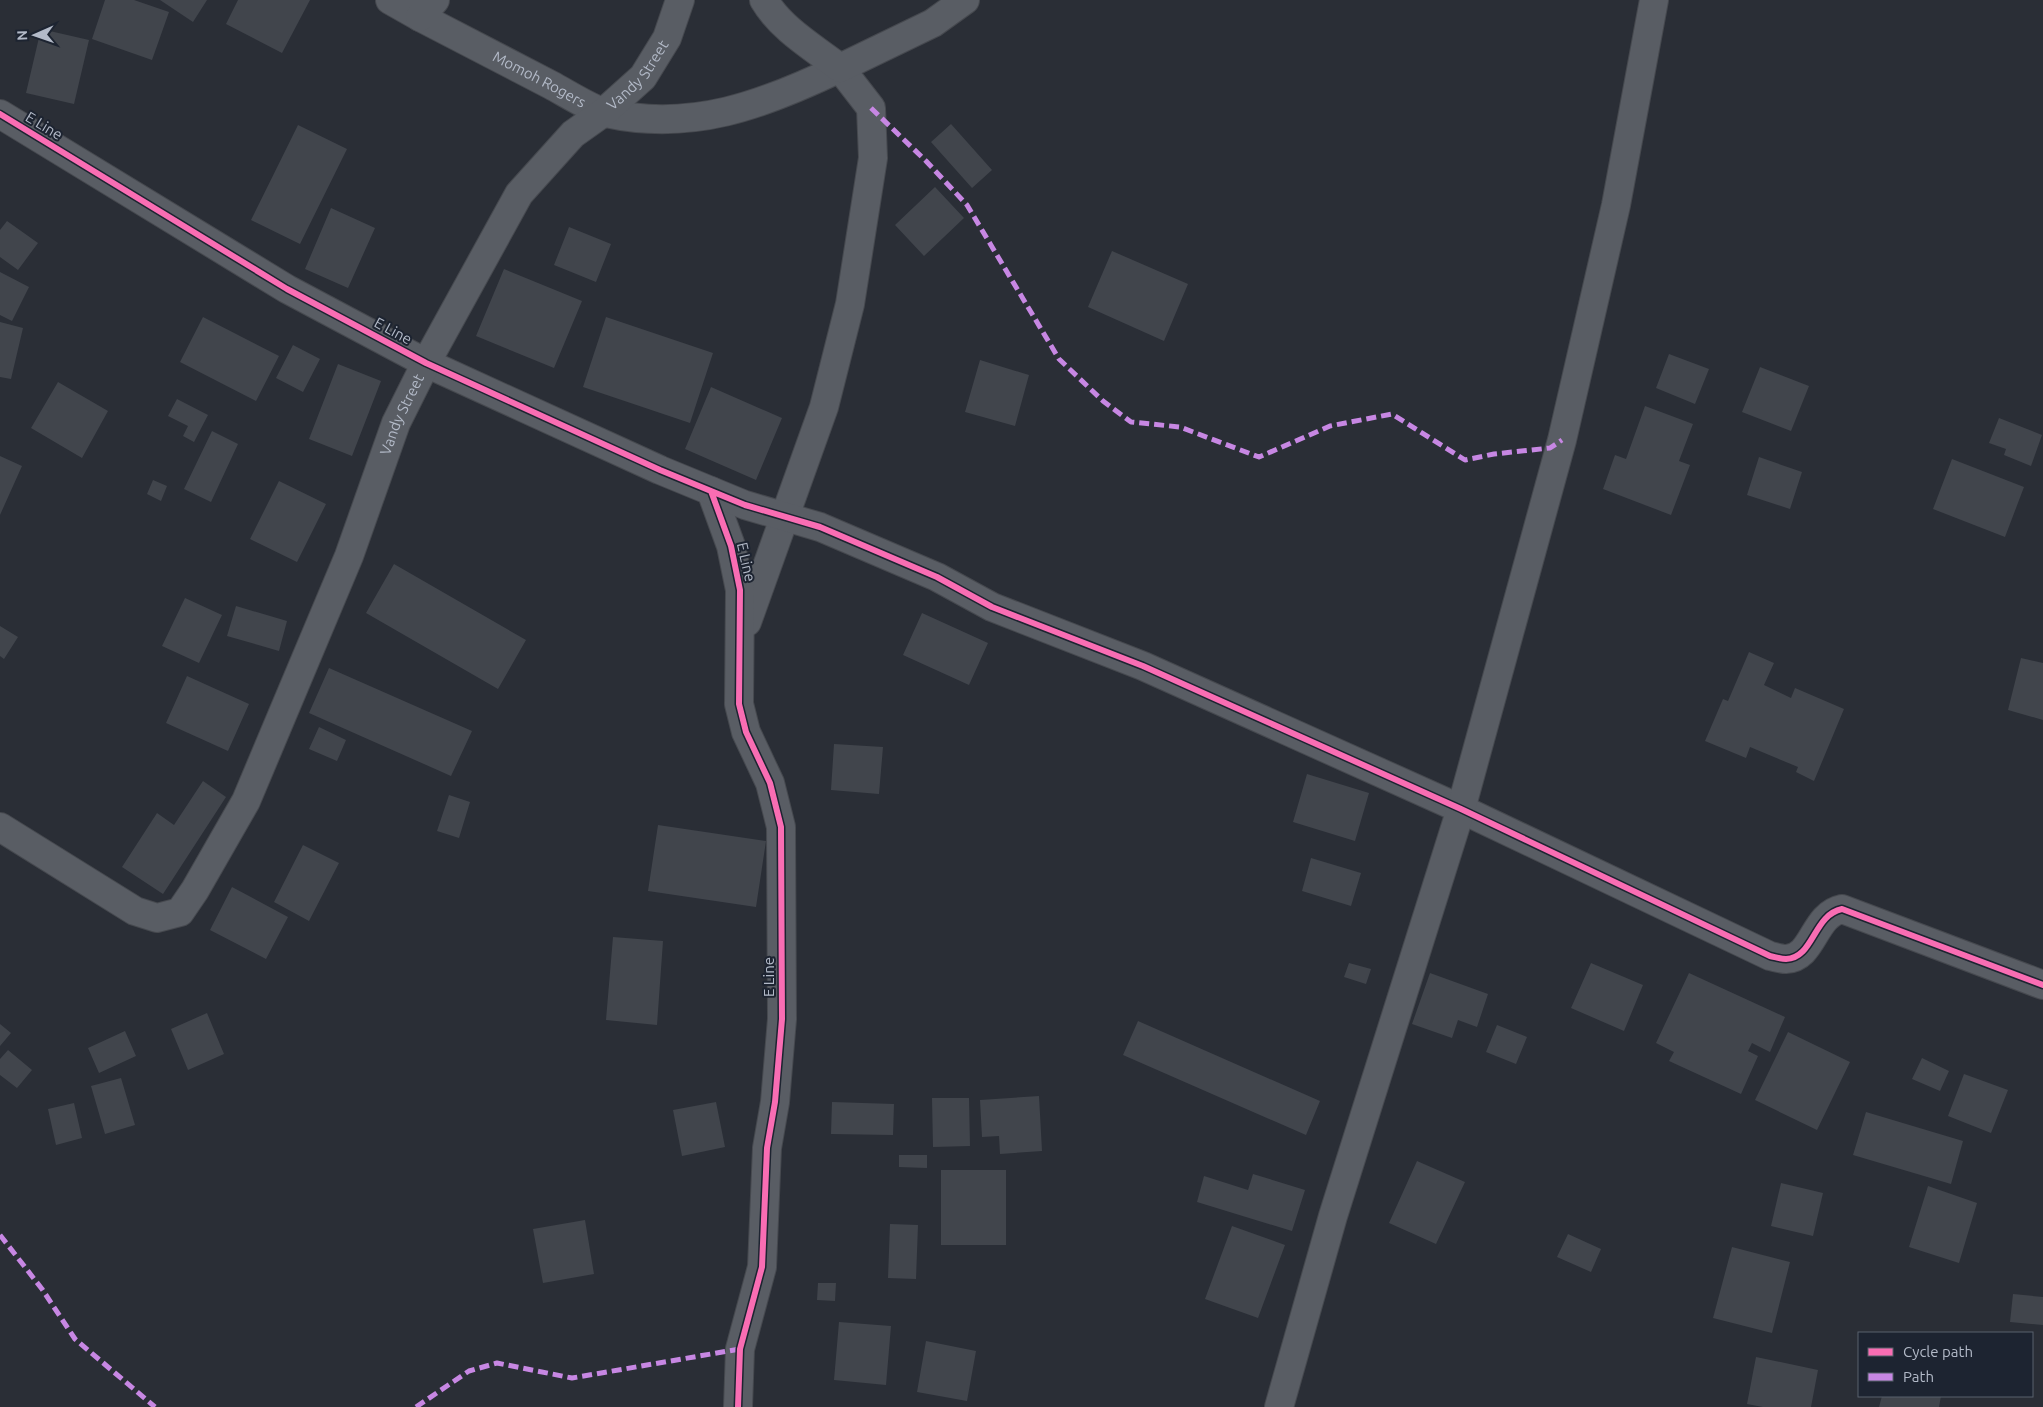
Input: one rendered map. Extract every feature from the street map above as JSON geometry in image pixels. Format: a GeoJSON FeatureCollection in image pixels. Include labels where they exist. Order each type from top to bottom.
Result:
{"type":"FeatureCollection","features":[{"type":"Feature","properties":{"kind":"street","name":"Momoh Rogers"},"geometry":{"type":"LineString","coordinates":[[390,0],[427,9],[604,112],[676,120],[713,114],[763,102],[795,90],[933,23],[965,0]]}},
{"type":"Feature","properties":{"kind":"street","name":"Vandy Street"},"geometry":{"type":"LineString","coordinates":[[0,827],[135,911],[157,918],[180,912],[195,890],[246,801],[349,556],[396,423],[426,363],[519,194],[573,134],[604,112],[643,77],[667,38],[680,0]]}},
{"type":"Feature","properties":{"kind":"street"},"geometry":{"type":"LineString","coordinates":[[740,645],[824,406],[846,322],[874,158],[870,108],[840,68],[798,37],[769,8],[764,0]]}},
{"type":"Feature","properties":{"kind":"street"},"geometry":{"type":"LineString","coordinates":[[1279,1407],[1333,1216],[1461,809],[1562,440],[1616,205],[1654,0]]}},
{"type":"Feature","properties":{"kind":"street","name":"E Line"},"geometry":{"type":"LineString","coordinates":[[0,114],[287,289],[426,363],[660,470],[711,491],[731,546],[740,590],[739,704],[746,732],[770,783],[781,827],[782,1019],[775,1102],[767,1148],[762,1267],[740,1349],[738,1407]]}},
{"type":"Feature","properties":{"kind":"street"},"geometry":{"type":"LineString","coordinates":[[711,491],[745,505],[820,526],[921,570],[992,607],[1143,666],[1461,809],[1770,956],[1786,959],[1798,956],[1832,911],[1842,909],[2043,985]]}},
{"type":"Feature","properties":{"kind":"building"},"geometry":{"type":"Polygon","coordinates":[[[105,0],[134,0],[169,12],[152,60],[92,39],[105,0]]]}},
{"type":"Feature","properties":{"kind":"building"},"geometry":{"type":"Polygon","coordinates":[[[160,0],[207,0],[193,22],[160,0]]]}},
{"type":"Feature","properties":{"kind":"building"},"geometry":{"type":"Polygon","coordinates":[[[238,0],[310,0],[282,53],[226,24],[238,0]]]}},
{"type":"Feature","properties":{"kind":"building"},"geometry":{"type":"Polygon","coordinates":[[[41,29],[89,40],[74,104],[26,93],[41,29]]]}},
{"type":"Feature","properties":{"kind":"building"},"geometry":{"type":"Polygon","coordinates":[[[951,124],[992,170],[972,188],[931,142],[951,124]]]}},
{"type":"Feature","properties":{"kind":"building"},"geometry":{"type":"Polygon","coordinates":[[[298,125],[347,149],[300,244],[251,220],[298,125]]]}},
{"type":"Feature","properties":{"kind":"building"},"geometry":{"type":"Polygon","coordinates":[[[935,187],[964,218],[924,256],[895,225],[935,187]]]}},
{"type":"Feature","properties":{"kind":"building"},"geometry":{"type":"Polygon","coordinates":[[[331,208],[375,228],[348,288],[305,269],[331,208]]]}},
{"type":"Feature","properties":{"kind":"building"},"geometry":{"type":"Polygon","coordinates":[[[7,221],[38,243],[18,270],[0,257],[0,230],[7,221]]]}},
{"type":"Feature","properties":{"kind":"building"},"geometry":{"type":"Polygon","coordinates":[[[569,227],[611,244],[596,282],[554,265],[569,227]]]}},
{"type":"Feature","properties":{"kind":"building"},"geometry":{"type":"Polygon","coordinates":[[[1112,251],[1188,284],[1164,341],[1088,307],[1112,251]]]}},
{"type":"Feature","properties":{"kind":"building"},"geometry":{"type":"Polygon","coordinates":[[[504,269],[582,301],[554,368],[476,336],[504,269]]]}},
{"type":"Feature","properties":{"kind":"building"},"geometry":{"type":"Polygon","coordinates":[[[0,272],[29,287],[12,321],[0,315],[0,272]]]}},
{"type":"Feature","properties":{"kind":"building"},"geometry":{"type":"Polygon","coordinates":[[[203,317],[279,356],[256,401],[180,362],[203,317]]]}},
{"type":"Feature","properties":{"kind":"building"},"geometry":{"type":"Polygon","coordinates":[[[606,317],[713,353],[690,423],[583,387],[606,317]]]}},
{"type":"Feature","properties":{"kind":"building"},"geometry":{"type":"Polygon","coordinates":[[[0,322],[23,328],[11,379],[0,377],[0,322]]]}},
{"type":"Feature","properties":{"kind":"building"},"geometry":{"type":"Polygon","coordinates":[[[293,345],[320,359],[303,392],[276,378],[293,345]]]}},
{"type":"Feature","properties":{"kind":"building"},"geometry":{"type":"Polygon","coordinates":[[[1669,354],[1709,369],[1695,404],[1656,388],[1669,354]]]}},
{"type":"Feature","properties":{"kind":"building"},"geometry":{"type":"Polygon","coordinates":[[[980,360],[1029,375],[1015,426],[965,412],[980,360]]]}},
{"type":"Feature","properties":{"kind":"building"},"geometry":{"type":"Polygon","coordinates":[[[338,364],[381,381],[352,456],[309,439],[338,364]]]}},
{"type":"Feature","properties":{"kind":"building"},"geometry":{"type":"Polygon","coordinates":[[[1760,367],[1809,386],[1791,431],[1742,412],[1760,367]]]}},
{"type":"Feature","properties":{"kind":"building"},"geometry":{"type":"Polygon","coordinates":[[[58,382],[108,411],[82,458],[31,428],[58,382]]]}},
{"type":"Feature","properties":{"kind":"building"},"geometry":{"type":"Polygon","coordinates":[[[711,387],[782,418],[756,480],[685,449],[711,387]]]}},
{"type":"Feature","properties":{"kind":"building"},"geometry":{"type":"Polygon","coordinates":[[[177,399],[208,415],[194,442],[183,436],[188,426],[168,416],[177,399]]]}},
{"type":"Feature","properties":{"kind":"building"},"geometry":{"type":"Polygon","coordinates":[[[1645,406],[1693,424],[1679,461],[1690,465],[1671,515],[1603,489],[1615,455],[1626,459],[1645,406]]]}},
{"type":"Feature","properties":{"kind":"building"},"geometry":{"type":"Polygon","coordinates":[[[1999,418],[2042,435],[2031,466],[2004,455],[2006,449],[1989,443],[1999,418]]]}},
{"type":"Feature","properties":{"kind":"building"},"geometry":{"type":"Polygon","coordinates":[[[212,431],[238,444],[211,502],[184,489],[212,431]]]}},
{"type":"Feature","properties":{"kind":"building"},"geometry":{"type":"Polygon","coordinates":[[[0,456],[22,466],[0,515],[0,456]]]}},
{"type":"Feature","properties":{"kind":"building"},"geometry":{"type":"Polygon","coordinates":[[[1759,457],[1802,472],[1790,509],[1747,495],[1759,457]]]}},
{"type":"Feature","properties":{"kind":"building"},"geometry":{"type":"Polygon","coordinates":[[[1952,459],[2024,487],[2005,537],[1933,509],[1952,459]]]}},
{"type":"Feature","properties":{"kind":"building"},"geometry":{"type":"Polygon","coordinates":[[[153,480],[167,486],[161,501],[147,494],[153,480]]]}},
{"type":"Feature","properties":{"kind":"building"},"geometry":{"type":"Polygon","coordinates":[[[279,481],[326,504],[297,562],[250,539],[279,481]]]}},
{"type":"Feature","properties":{"kind":"building"},"geometry":{"type":"Polygon","coordinates":[[[394,564],[526,640],[498,689],[366,613],[394,564]]]}},
{"type":"Feature","properties":{"kind":"building"},"geometry":{"type":"Polygon","coordinates":[[[185,598],[222,615],[199,663],[162,646],[185,598]]]}},
{"type":"Feature","properties":{"kind":"building"},"geometry":{"type":"Polygon","coordinates":[[[236,606],[287,621],[279,651],[227,636],[236,606]]]}},
{"type":"Feature","properties":{"kind":"building"},"geometry":{"type":"Polygon","coordinates":[[[922,613],[988,643],[969,685],[903,655],[922,613]]]}},
{"type":"Feature","properties":{"kind":"building"},"geometry":{"type":"Polygon","coordinates":[[[0,626],[18,637],[4,659],[0,656],[0,626]]]}},
{"type":"Feature","properties":{"kind":"building"},"geometry":{"type":"Polygon","coordinates":[[[1749,652],[1774,663],[1764,685],[1791,698],[1795,688],[1844,709],[1814,781],[1796,772],[1798,767],[1750,747],[1746,758],[1705,741],[1723,699],[1728,701],[1749,652]]]}},
{"type":"Feature","properties":{"kind":"building"},"geometry":{"type":"Polygon","coordinates":[[[2021,658],[2043,663],[2043,720],[2008,710],[2021,658]]]}},
{"type":"Feature","properties":{"kind":"building"},"geometry":{"type":"Polygon","coordinates":[[[329,668],[472,731],[451,776],[309,713],[329,668]]]}},
{"type":"Feature","properties":{"kind":"building"},"geometry":{"type":"Polygon","coordinates":[[[187,676],[249,704],[228,751],[166,723],[187,676]]]}},
{"type":"Feature","properties":{"kind":"building"},"geometry":{"type":"Polygon","coordinates":[[[319,727],[346,740],[337,761],[309,749],[319,727]]]}},
{"type":"Feature","properties":{"kind":"building"},"geometry":{"type":"Polygon","coordinates":[[[834,744],[883,747],[879,794],[831,790],[834,744]]]}},
{"type":"Feature","properties":{"kind":"building"},"geometry":{"type":"Polygon","coordinates":[[[1307,774],[1369,793],[1355,841],[1293,822],[1307,774]]]}},
{"type":"Feature","properties":{"kind":"building"},"geometry":{"type":"Polygon","coordinates":[[[203,781],[226,797],[163,894],[122,867],[157,813],[174,825],[203,781]]]}},
{"type":"Feature","properties":{"kind":"building"},"geometry":{"type":"Polygon","coordinates":[[[449,795],[470,802],[459,838],[437,831],[449,795]]]}},
{"type":"Feature","properties":{"kind":"building"},"geometry":{"type":"Polygon","coordinates":[[[658,825],[766,841],[756,907],[648,891],[658,825]]]}},
{"type":"Feature","properties":{"kind":"building"},"geometry":{"type":"Polygon","coordinates":[[[303,845],[339,863],[309,921],[274,902],[303,845]]]}},
{"type":"Feature","properties":{"kind":"building"},"geometry":{"type":"Polygon","coordinates":[[[1311,858],[1361,873],[1351,906],[1302,891],[1311,858]]]}},
{"type":"Feature","properties":{"kind":"building"},"geometry":{"type":"Polygon","coordinates":[[[232,887],[288,917],[266,959],[210,930],[232,887]]]}},
{"type":"Feature","properties":{"kind":"building"},"geometry":{"type":"Polygon","coordinates":[[[613,937],[663,941],[657,1025],[606,1020],[613,937]]]}},
{"type":"Feature","properties":{"kind":"building"},"geometry":{"type":"Polygon","coordinates":[[[1349,963],[1371,969],[1366,984],[1344,977],[1349,963]]]}},
{"type":"Feature","properties":{"kind":"building"},"geometry":{"type":"Polygon","coordinates":[[[1591,963],[1643,985],[1624,1031],[1571,1008],[1591,963]]]}},
{"type":"Feature","properties":{"kind":"building"},"geometry":{"type":"Polygon","coordinates":[[[1430,973],[1488,994],[1477,1027],[1458,1020],[1452,1038],[1412,1024],[1430,973]]]}},
{"type":"Feature","properties":{"kind":"building"},"geometry":{"type":"Polygon","coordinates":[[[1689,973],[1785,1017],[1770,1052],[1752,1043],[1748,1051],[1758,1056],[1741,1094],[1669,1061],[1674,1052],[1656,1043],[1689,973]]]}},
{"type":"Feature","properties":{"kind":"building"},"geometry":{"type":"Polygon","coordinates":[[[207,1013],[224,1054],[188,1070],[171,1029],[207,1013]]]}},
{"type":"Feature","properties":{"kind":"building"},"geometry":{"type":"Polygon","coordinates":[[[1138,1021],[1320,1101],[1306,1135],[1123,1055],[1138,1021]]]}},
{"type":"Feature","properties":{"kind":"building"},"geometry":{"type":"Polygon","coordinates":[[[0,1024],[11,1033],[0,1046],[0,1024]]]}},
{"type":"Feature","properties":{"kind":"building"},"geometry":{"type":"Polygon","coordinates":[[[1497,1025],[1527,1037],[1516,1064],[1486,1052],[1497,1025]]]}},
{"type":"Feature","properties":{"kind":"building"},"geometry":{"type":"Polygon","coordinates":[[[125,1031],[136,1056],[99,1073],[88,1048],[125,1031]]]}},
{"type":"Feature","properties":{"kind":"building"},"geometry":{"type":"Polygon","coordinates":[[[1788,1032],[1850,1062],[1817,1130],[1755,1100],[1788,1032]]]}},
{"type":"Feature","properties":{"kind":"building"},"geometry":{"type":"Polygon","coordinates":[[[8,1050],[32,1070],[17,1088],[0,1075],[0,1059],[8,1050]]]}},
{"type":"Feature","properties":{"kind":"building"},"geometry":{"type":"Polygon","coordinates":[[[1922,1058],[1949,1071],[1940,1091],[1912,1079],[1922,1058]]]}},
{"type":"Feature","properties":{"kind":"building"},"geometry":{"type":"Polygon","coordinates":[[[1964,1074],[2008,1090],[1991,1133],[1948,1116],[1964,1074]]]}},
{"type":"Feature","properties":{"kind":"building"},"geometry":{"type":"Polygon","coordinates":[[[121,1078],[135,1125],[105,1134],[91,1086],[121,1078]]]}},
{"type":"Feature","properties":{"kind":"building"},"geometry":{"type":"Polygon","coordinates":[[[1039,1096],[1042,1151],[1000,1154],[999,1136],[982,1137],[980,1100],[1039,1096]]]}},
{"type":"Feature","properties":{"kind":"building"},"geometry":{"type":"Polygon","coordinates":[[[932,1098],[969,1098],[970,1146],[933,1147],[932,1098]]]}},
{"type":"Feature","properties":{"kind":"building"},"geometry":{"type":"Polygon","coordinates":[[[716,1102],[725,1147],[682,1156],[673,1110],[716,1102]]]}},
{"type":"Feature","properties":{"kind":"building"},"geometry":{"type":"Polygon","coordinates":[[[832,1102],[894,1104],[893,1135],[831,1134],[832,1102]]]}},
{"type":"Feature","properties":{"kind":"building"},"geometry":{"type":"Polygon","coordinates":[[[74,1103],[82,1138],[56,1145],[48,1109],[74,1103]]]}},
{"type":"Feature","properties":{"kind":"building"},"geometry":{"type":"Polygon","coordinates":[[[1866,1112],[1963,1141],[1951,1184],[1853,1155],[1866,1112]]]}},
{"type":"Feature","properties":{"kind":"building"},"geometry":{"type":"Polygon","coordinates":[[[899,1155],[927,1155],[927,1168],[899,1167],[899,1155]]]}},
{"type":"Feature","properties":{"kind":"building"},"geometry":{"type":"Polygon","coordinates":[[[1417,1161],[1465,1182],[1436,1244],[1389,1223],[1417,1161]]]}},
{"type":"Feature","properties":{"kind":"building"},"geometry":{"type":"Polygon","coordinates":[[[941,1170],[1006,1170],[1006,1245],[941,1245],[941,1170]]]}},
{"type":"Feature","properties":{"kind":"building"},"geometry":{"type":"Polygon","coordinates":[[[1253,1174],[1305,1190],[1292,1231],[1197,1202],[1204,1176],[1248,1190],[1253,1174]]]}},
{"type":"Feature","properties":{"kind":"building"},"geometry":{"type":"Polygon","coordinates":[[[1781,1183],[1823,1193],[1813,1236],[1771,1226],[1781,1183]]]}},
{"type":"Feature","properties":{"kind":"building"},"geometry":{"type":"Polygon","coordinates":[[[1928,1186],[1977,1203],[1959,1263],[1909,1247],[1928,1186]]]}},
{"type":"Feature","properties":{"kind":"building"},"geometry":{"type":"Polygon","coordinates":[[[585,1220],[594,1274],[543,1283],[533,1229],[585,1220]]]}},
{"type":"Feature","properties":{"kind":"building"},"geometry":{"type":"Polygon","coordinates":[[[890,1224],[918,1225],[916,1279],[888,1278],[890,1224]]]}},
{"type":"Feature","properties":{"kind":"building"},"geometry":{"type":"Polygon","coordinates":[[[1232,1226],[1285,1245],[1258,1318],[1205,1299],[1232,1226]]]}},
{"type":"Feature","properties":{"kind":"building"},"geometry":{"type":"Polygon","coordinates":[[[1568,1234],[1601,1249],[1591,1272],[1557,1257],[1568,1234]]]}},
{"type":"Feature","properties":{"kind":"building"},"geometry":{"type":"Polygon","coordinates":[[[1732,1247],[1790,1262],[1772,1333],[1713,1318],[1732,1247]]]}},
{"type":"Feature","properties":{"kind":"building"},"geometry":{"type":"Polygon","coordinates":[[[818,1283],[836,1283],[835,1301],[817,1300],[818,1283]]]}},
{"type":"Feature","properties":{"kind":"building"},"geometry":{"type":"Polygon","coordinates":[[[2013,1294],[2043,1297],[2043,1325],[2010,1322],[2013,1294]]]}},
{"type":"Feature","properties":{"kind":"building"},"geometry":{"type":"Polygon","coordinates":[[[839,1322],[891,1326],[886,1385],[834,1380],[839,1322]]]}},
{"type":"Feature","properties":{"kind":"building"},"geometry":{"type":"Polygon","coordinates":[[[926,1341],[976,1351],[967,1401],[917,1392],[926,1341]]]}},
{"type":"Feature","properties":{"kind":"building"},"geometry":{"type":"Polygon","coordinates":[[[1756,1357],[1818,1370],[1811,1407],[1763,1407],[1747,1404],[1756,1357]]]}},
{"type":"Feature","properties":{"kind":"building"},"geometry":{"type":"Polygon","coordinates":[[[1882,1397],[1941,1397],[1939,1407],[1879,1407],[1882,1397]]]}},
{"type":"Feature","properties":{"kind":"marked path"},"geometry":{"type":"LineString","coordinates":[[871,108],[926,161],[967,205],[1059,359],[1103,401],[1131,422],[1180,427],[1259,457],[1330,426],[1392,414],[1465,460],[1494,454],[1550,448],[1562,440]]}},
{"type":"Feature","properties":{"kind":"marked path"},"geometry":{"type":"LineString","coordinates":[[0,1235],[42,1289],[75,1339],[155,1407]]}},
{"type":"Feature","properties":{"kind":"marked path"},"geometry":{"type":"LineString","coordinates":[[416,1407],[469,1371],[497,1363],[572,1378],[740,1349]]}},
{"type":"Feature","properties":{"kind":"cycle path"},"geometry":{"type":"LineString","coordinates":[[0,114],[287,289],[426,363],[660,470],[711,491],[731,546],[740,590],[739,704],[746,732],[770,783],[781,827],[782,1019],[775,1102],[767,1148],[762,1267],[740,1349],[738,1407]]}},
{"type":"Feature","properties":{"kind":"cycle path"},"geometry":{"type":"LineString","coordinates":[[711,491],[745,505],[820,527],[937,577],[992,607],[1143,666],[1461,809],[1770,956],[1786,959],[1795,957],[1802,952],[1825,919],[1832,913],[1842,909],[2043,985]]}}]}
